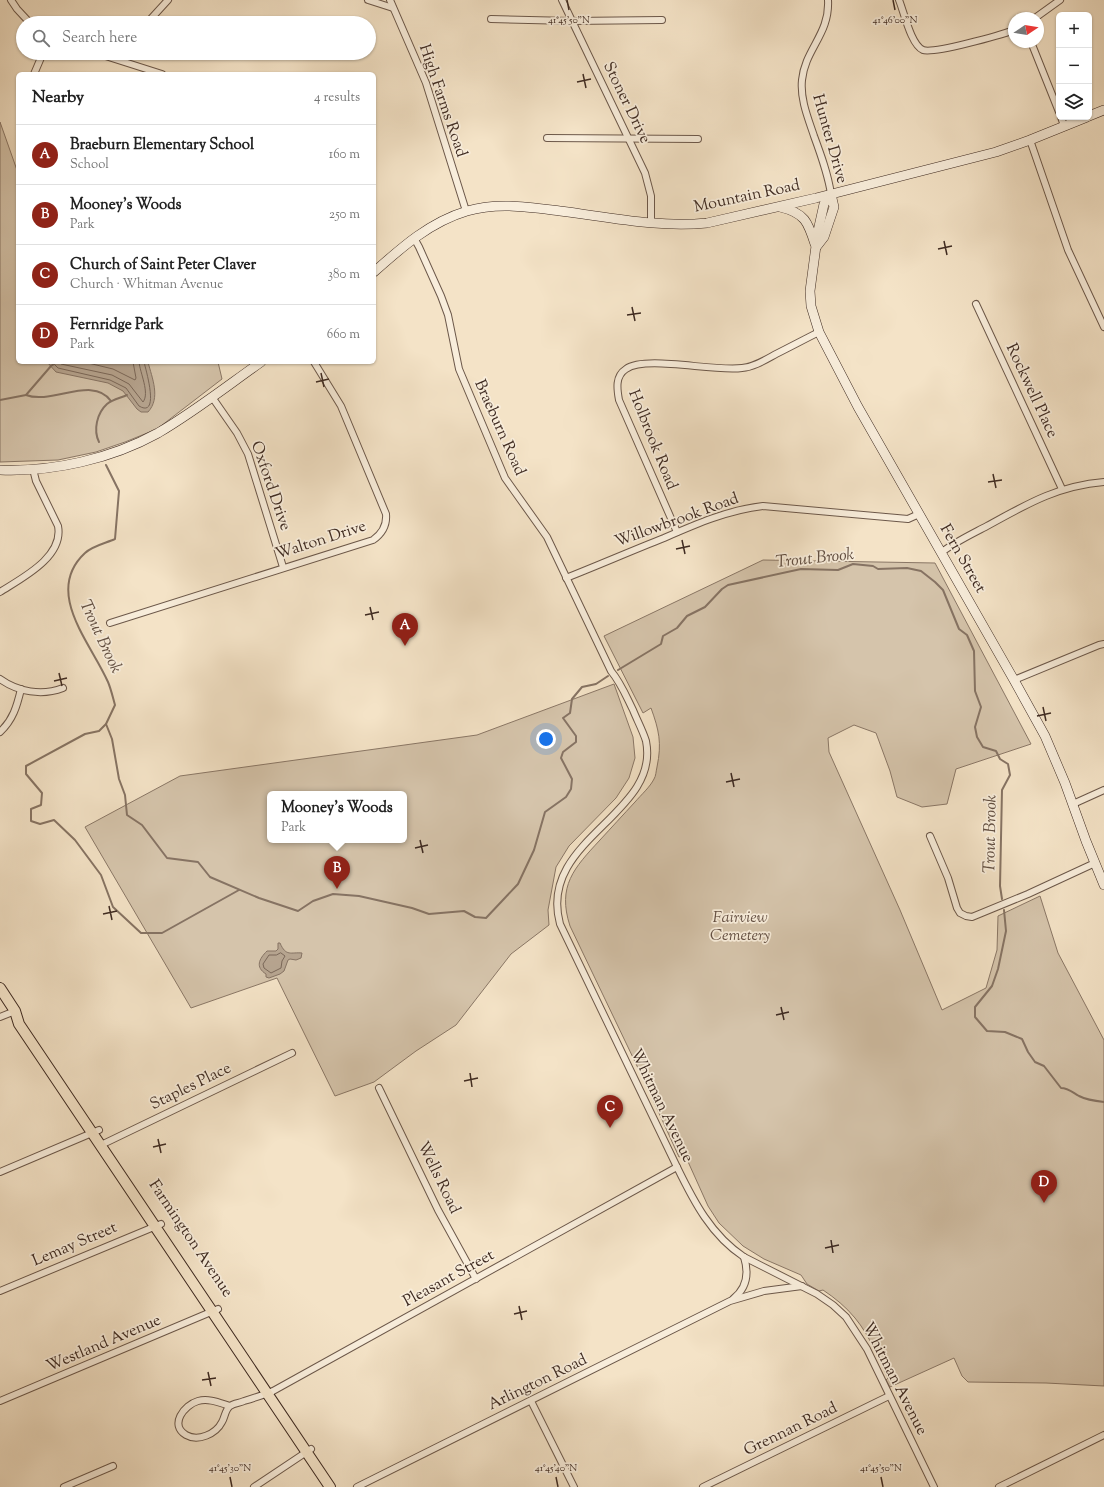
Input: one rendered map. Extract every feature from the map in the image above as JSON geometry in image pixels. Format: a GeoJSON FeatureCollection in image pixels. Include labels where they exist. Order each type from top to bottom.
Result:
{"type":"FeatureCollection","features":[{"type":"Feature","properties":{"kind":"main road","name":"Mountain Road"},"geometry":{"type":"LineString","coordinates":[[1092,115],[1104,110]]}},
{"type":"Feature","properties":{"kind":"main road","name":"Mountain Road"},"geometry":{"type":"LineString","coordinates":[[376,270],[414,238],[438,223],[466,212],[491,206],[510,205],[679,225],[707,223],[779,207],[988,154],[1030,140],[1080,120]]}},
{"type":"Feature","properties":{"kind":"main road","name":"Fern Street"},"geometry":{"type":"LineString","coordinates":[[831,194],[834,207],[824,237],[816,247],[810,290],[811,306],[819,332],[842,378],[1045,736],[1104,885]]}},
{"type":"Feature","properties":{"kind":"main road"},"geometry":{"type":"LineString","coordinates":[[779,207],[796,213],[805,219],[810,228],[816,247]]}},
{"type":"Feature","properties":{"kind":"main road"},"geometry":{"type":"LineString","coordinates":[[0,470],[33,469],[76,463],[137,443],[173,424],[258,364]]}},
{"type":"Feature","properties":{"kind":"main road","name":"Farmington Avenue"},"geometry":{"type":"LineString","coordinates":[[0,988],[15,1011],[20,1024],[104,1143],[309,1450],[337,1487]]}},
{"type":"Feature","properties":{"kind":"main road","name":"Farmington Avenue"},"geometry":{"type":"LineString","coordinates":[[309,1450],[330,1487]]}},
{"type":"Feature","properties":{"kind":"street"},"geometry":{"type":"LineString","coordinates":[[11,0],[24,16]]}},
{"type":"Feature","properties":{"kind":"street"},"geometry":{"type":"LineString","coordinates":[[153,16],[168,0]]}},
{"type":"Feature","properties":{"kind":"street"},"geometry":{"type":"LineString","coordinates":[[368,0],[393,8]]}},
{"type":"Feature","properties":{"kind":"street","name":"High Farms Road"},"geometry":{"type":"LineString","coordinates":[[390,0],[426,84],[466,212]]}},
{"type":"Feature","properties":{"kind":"street","name":"Stoner Drive"},"geometry":{"type":"LineString","coordinates":[[562,0],[645,173],[651,196],[650,222]]}},
{"type":"Feature","properties":{"kind":"street","name":"Hunter Drive"},"geometry":{"type":"LineString","coordinates":[[828,0],[826,25],[805,64],[802,86],[803,99],[826,170],[831,194]]}},
{"type":"Feature","properties":{"kind":"street"},"geometry":{"type":"LineString","coordinates":[[899,0],[914,42],[923,50],[937,50],[1008,32]]}},
{"type":"Feature","properties":{"kind":"street"},"geometry":{"type":"LineString","coordinates":[[1043,12],[1060,0]]}},
{"type":"Feature","properties":{"kind":"street"},"geometry":{"type":"LineString","coordinates":[[491,19],[571,21],[662,20]]}},
{"type":"Feature","properties":{"kind":"street"},"geometry":{"type":"LineString","coordinates":[[1033,48],[1056,104]]}},
{"type":"Feature","properties":{"kind":"street"},"geometry":{"type":"LineString","coordinates":[[35,72],[40,60]]}},
{"type":"Feature","properties":{"kind":"street"},"geometry":{"type":"LineString","coordinates":[[119,60],[156,72]]}},
{"type":"Feature","properties":{"kind":"street"},"geometry":{"type":"LineString","coordinates":[[1062,120],[1064,126]]}},
{"type":"Feature","properties":{"kind":"street"},"geometry":{"type":"LineString","coordinates":[[547,138],[698,139]]}},
{"type":"Feature","properties":{"kind":"street"},"geometry":{"type":"LineString","coordinates":[[1030,140],[1068,250],[1104,327]]}},
{"type":"Feature","properties":{"kind":"street","name":"Braeburn Road"},"geometry":{"type":"LineString","coordinates":[[414,238],[420,247],[441,296],[448,315],[459,369],[505,478],[547,537],[611,671],[619,681]]}},
{"type":"Feature","properties":{"kind":"street","name":"Rockwell Place"},"geometry":{"type":"LineString","coordinates":[[976,304],[1062,489]]}},
{"type":"Feature","properties":{"kind":"street","name":"Holbrook Road"},"geometry":{"type":"LineString","coordinates":[[677,532],[619,400],[617,391],[621,374],[625,369],[631,366],[658,363],[722,369],[742,368],[758,363],[819,332]]}},
{"type":"Feature","properties":{"kind":"street","name":"Walton Drive"},"geometry":{"type":"LineString","coordinates":[[110,623],[283,567],[373,540],[382,531],[387,519],[386,514],[341,406],[315,364]]}},
{"type":"Feature","properties":{"kind":"street","name":"Oxford Drive"},"geometry":{"type":"LineString","coordinates":[[212,397],[237,433],[248,454],[283,567]]}},
{"type":"Feature","properties":{"kind":"street"},"geometry":{"type":"LineString","coordinates":[[0,592],[38,568],[47,558],[58,541],[58,526],[36,481],[33,469]]}},
{"type":"Feature","properties":{"kind":"street"},"geometry":{"type":"LineString","coordinates":[[942,552],[1024,505],[1062,489],[1090,483],[1104,482]]}},
{"type":"Feature","properties":{"kind":"street","name":"Willowbrook Road"},"geometry":{"type":"LineString","coordinates":[[566,578],[732,511],[763,506],[908,518],[919,514]]}},
{"type":"Feature","properties":{"kind":"street"},"geometry":{"type":"LineString","coordinates":[[1014,680],[1084,650],[1104,644]]}},
{"type":"Feature","properties":{"kind":"street"},"geometry":{"type":"LineString","coordinates":[[0,679],[21,689],[43,693],[52,692],[63,688]]}},
{"type":"Feature","properties":{"kind":"street","name":"Whitman Avenue"},"geometry":{"type":"LineString","coordinates":[[619,681],[646,742],[646,760],[643,774],[631,797],[569,863],[559,887],[557,909],[563,929],[690,1194],[713,1229],[726,1243],[744,1257],[802,1286],[828,1302],[846,1317],[867,1349],[934,1487]]}},
{"type":"Feature","properties":{"kind":"street"},"geometry":{"type":"LineString","coordinates":[[0,732],[10,721],[21,689]]}},
{"type":"Feature","properties":{"kind":"street"},"geometry":{"type":"LineString","coordinates":[[1073,804],[1104,790]]}},
{"type":"Feature","properties":{"kind":"street"},"geometry":{"type":"LineString","coordinates":[[930,836],[948,878],[957,908],[960,913],[972,917],[1028,894],[1095,863]]}},
{"type":"Feature","properties":{"kind":"street"},"geometry":{"type":"LineString","coordinates":[[0,1017],[15,1011]]}},
{"type":"Feature","properties":{"kind":"street","name":"Staples Place"},"geometry":{"type":"LineString","coordinates":[[104,1143],[292,1053]]}},
{"type":"Feature","properties":{"kind":"street","name":"Wells Road"},"geometry":{"type":"LineString","coordinates":[[379,1088],[438,1210],[476,1279]]}},
{"type":"Feature","properties":{"kind":"street"},"geometry":{"type":"LineString","coordinates":[[0,1172],[96,1132]]}},
{"type":"Feature","properties":{"kind":"street","name":"Pleasant Street"},"geometry":{"type":"LineString","coordinates":[[230,1406],[270,1393],[677,1167]]}},
{"type":"Feature","properties":{"kind":"street","name":"Lemay Street"},"geometry":{"type":"LineString","coordinates":[[0,1291],[158,1225]]}},
{"type":"Feature","properties":{"kind":"street","name":"Arlington Road"},"geometry":{"type":"LineString","coordinates":[[730,1301],[741,1291],[745,1282],[747,1272],[744,1257]]}},
{"type":"Feature","properties":{"kind":"street","name":"Arlington Road"},"geometry":{"type":"LineString","coordinates":[[357,1487],[730,1301],[770,1290],[802,1286]]}},
{"type":"Feature","properties":{"kind":"street","name":"Westland Avenue"},"geometry":{"type":"LineString","coordinates":[[0,1401],[216,1311]]}},
{"type":"Feature","properties":{"kind":"street","name":"Grennan Road"},"geometry":{"type":"LineString","coordinates":[[703,1487],[890,1396]]}},
{"type":"Feature","properties":{"kind":"street"},"geometry":{"type":"LineString","coordinates":[[206,1400],[230,1406],[226,1412],[223,1422],[219,1427],[206,1436],[200,1438],[188,1436],[183,1433],[180,1428],[178,1422],[181,1413],[187,1406],[194,1402],[206,1400]]}},
{"type":"Feature","properties":{"kind":"street"},"geometry":{"type":"LineString","coordinates":[[531,1401],[574,1487]]}},
{"type":"Feature","properties":{"kind":"street"},"geometry":{"type":"LineString","coordinates":[[999,1487],[1104,1435]]}},
{"type":"Feature","properties":{"kind":"street"},"geometry":{"type":"LineString","coordinates":[[254,1487],[309,1450]]}},
{"type":"Feature","properties":{"kind":"street"},"geometry":{"type":"LineString","coordinates":[[64,1487],[72,1486],[113,1466]]}},
{"type":"Feature","properties":{"kind":"green space"},"geometry":{"type":"Polygon","coordinates":[[[0,122],[16,167],[16,364],[218,364],[222,379],[157,429],[125,442],[96,452],[58,460],[0,462],[0,122]]]}},
{"type":"Feature","properties":{"kind":"green space","name":"Fairview Cemetery"},"geometry":{"type":"Polygon","coordinates":[[[763,560],[935,563],[1031,744],[956,769],[947,804],[922,807],[897,797],[890,771],[876,733],[854,725],[828,738],[829,752],[900,910],[942,1010],[986,988],[997,950],[998,916],[1040,896],[1058,953],[1104,1040],[1104,1386],[1046,1383],[968,1382],[962,1376],[954,1358],[890,1387],[886,1380],[888,1378],[869,1340],[852,1314],[844,1306],[823,1290],[819,1291],[807,1284],[801,1275],[764,1259],[743,1246],[719,1223],[708,1206],[685,1155],[679,1157],[570,926],[566,912],[566,900],[570,878],[591,850],[650,785],[655,776],[659,758],[659,737],[651,708],[643,713],[604,636],[763,560]]]}},
{"type":"Feature","properties":{"kind":"green space"},"geometry":{"type":"Polygon","coordinates":[[[614,684],[633,737],[635,758],[629,778],[616,798],[569,846],[556,867],[548,910],[549,925],[511,954],[456,1025],[416,1051],[374,1082],[335,1096],[277,978],[191,1008],[85,827],[180,776],[477,735],[614,684]]]}},
{"type":"Feature","properties":{"kind":"water"},"geometry":{"type":"Polygon","coordinates":[[[49,364],[149,364],[155,394],[154,401],[148,412],[141,412],[123,391],[108,383],[56,372],[49,364]]]}},
{"type":"Feature","properties":{"kind":"water"},"geometry":{"type":"Polygon","coordinates":[[[278,943],[280,943],[284,950],[289,953],[302,953],[301,958],[296,960],[288,960],[284,971],[269,978],[266,977],[266,974],[260,969],[259,963],[267,951],[276,951],[278,949],[278,943]]]}},
{"type":"Feature","properties":{"kind":"waterway","name":"Trout Brook"},"geometry":{"type":"LineString","coordinates":[[0,400],[26,395],[54,364]]}},
{"type":"Feature","properties":{"kind":"waterway"},"geometry":{"type":"LineString","coordinates":[[26,395],[36,397],[83,390],[94,390],[103,394],[111,401]]}},
{"type":"Feature","properties":{"kind":"waterway","name":"Trout Brook"},"geometry":{"type":"LineString","coordinates":[[99,442],[96,432],[98,417],[109,402],[127,395]]}},
{"type":"Feature","properties":{"kind":"waterway","name":"Trout Brook"},"geometry":{"type":"LineString","coordinates":[[106,465],[119,491],[115,539],[95,547],[85,553],[73,568],[68,584],[69,601],[74,618],[108,682],[115,705],[106,724],[112,739],[119,779],[125,795],[127,815],[142,825],[167,858],[198,862],[210,877],[259,898],[298,911],[313,901],[333,894],[359,896],[412,908],[429,914],[464,911],[475,917],[486,918],[518,884],[534,850],[545,812],[566,797],[571,789],[572,779],[561,758],[563,752],[576,742],[576,736],[563,718],[570,713],[572,699],[582,687],[596,684],[608,676]]}},
{"type":"Feature","properties":{"kind":"waterway","name":"Trout Brook"},"geometry":{"type":"LineString","coordinates":[[618,670],[661,644],[663,636],[677,628],[687,616],[705,607],[722,589],[728,585],[801,569],[838,570],[853,564],[873,566],[878,569],[907,568],[921,571],[943,590],[959,629],[967,635],[974,651],[975,691],[981,707],[975,727],[977,737],[983,747],[996,751],[1000,759],[1008,764],[1010,775],[1002,790],[1000,886],[1002,899]]}},
{"type":"Feature","properties":{"kind":"waterway","name":"Trout Brook"},"geometry":{"type":"LineString","coordinates":[[106,724],[99,731],[85,734],[26,766],[26,774],[42,793],[41,805],[31,809],[31,821],[40,824],[54,820],[75,840],[101,875],[113,907],[141,933],[162,933],[239,890]]}},
{"type":"Feature","properties":{"kind":"waterway","name":"Trout Brook"},"geometry":{"type":"LineString","coordinates":[[1004,910],[1006,931],[998,969],[992,986],[975,1007],[975,1017],[987,1031],[1005,1032],[1022,1039],[1035,1062],[1044,1066],[1061,1088],[1068,1089],[1079,1096],[1094,1101],[1104,1102]]}},
{"type":"Feature","properties":{"kind":"place","name":"Braeburn Elementary School"},"geometry":{"type":"Point","coordinates":[405,646]}},
{"type":"Feature","properties":{"kind":"place","name":"Mooney's Woods"},"geometry":{"type":"Point","coordinates":[337,889]}},
{"type":"Feature","properties":{"kind":"place","name":"Church of Saint Peter Claver"},"geometry":{"type":"Point","coordinates":[610,1128]}},
{"type":"Feature","properties":{"kind":"place","name":"Fernridge Park"},"geometry":{"type":"Point","coordinates":[1044,1203]}}]}
